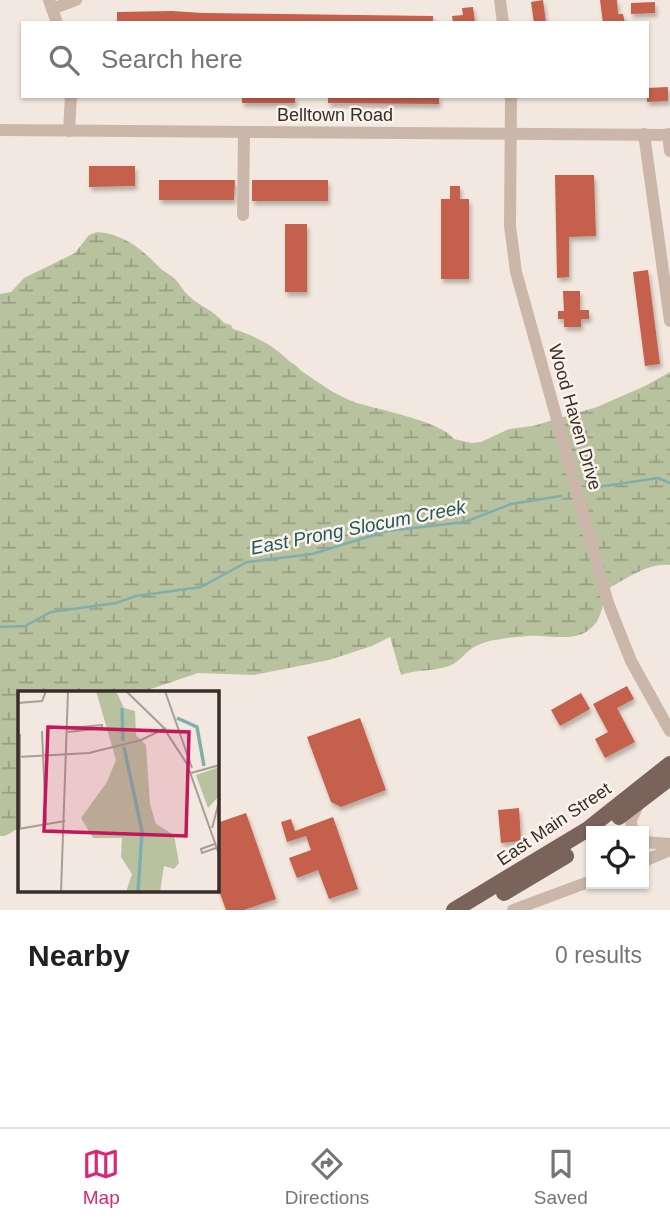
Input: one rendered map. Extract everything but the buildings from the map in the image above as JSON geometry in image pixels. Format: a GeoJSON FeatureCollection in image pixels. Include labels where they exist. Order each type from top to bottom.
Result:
{"type":"FeatureCollection","features":[{"type":"Feature","properties":{"kind":"main road","name":"East Main Street"},"geometry":{"type":"LineString","coordinates":[[598,826],[670,764]]}},
{"type":"Feature","properties":{"kind":"main road","name":"East Main Street"},"geometry":{"type":"LineString","coordinates":[[607,826],[670,778]]}},
{"type":"Feature","properties":{"kind":"main road","name":"East Main Street"},"geometry":{"type":"LineString","coordinates":[[454,910],[586,836]]}},
{"type":"Feature","properties":{"kind":"main road","name":"East Main Street"},"geometry":{"type":"LineString","coordinates":[[475,910],[527,880],[586,836]]}},
{"type":"Feature","properties":{"kind":"street"},"geometry":{"type":"LineString","coordinates":[[50,5],[76,0]]}},
{"type":"Feature","properties":{"kind":"street"},"geometry":{"type":"LineString","coordinates":[[500,0],[503,21]]}},
{"type":"Feature","properties":{"kind":"street"},"geometry":{"type":"LineString","coordinates":[[69,131],[71,98]]}},
{"type":"Feature","properties":{"kind":"street","name":"Wood Haven Drive"},"geometry":{"type":"LineString","coordinates":[[511,98],[510,226],[516,272],[608,603],[631,661],[670,731]]}},
{"type":"Feature","properties":{"kind":"street","name":"Belltown Road"},"geometry":{"type":"LineString","coordinates":[[0,130],[669,135]]}},
{"type":"Feature","properties":{"kind":"street"},"geometry":{"type":"LineString","coordinates":[[243,215],[244,132]]}},
{"type":"Feature","properties":{"kind":"street"},"geometry":{"type":"LineString","coordinates":[[644,134],[670,321]]}},
{"type":"Feature","properties":{"kind":"street"},"geometry":{"type":"LineString","coordinates":[[669,135],[670,151]]}},
{"type":"Feature","properties":{"kind":"street"},"geometry":{"type":"LineString","coordinates":[[632,826],[631,820],[639,803]]}},
{"type":"Feature","properties":{"kind":"street"},"geometry":{"type":"LineString","coordinates":[[649,842],[670,844]]}},
{"type":"Feature","properties":{"kind":"street"},"geometry":{"type":"LineString","coordinates":[[649,859],[670,850]]}},
{"type":"Feature","properties":{"kind":"street"},"geometry":{"type":"LineString","coordinates":[[513,910],[586,883]]}},
{"type":"Feature","properties":{"kind":"green space"},"geometry":{"type":"Polygon","coordinates":[[[97,232],[114,235],[138,248],[175,279],[193,300],[224,323],[269,345],[334,393],[357,403],[423,422],[454,439],[481,442],[509,429],[533,426],[597,407],[670,372],[670,565],[645,569],[606,589],[597,621],[584,633],[568,637],[527,636],[493,640],[474,647],[453,664],[443,668],[401,675],[390,637],[329,660],[254,675],[198,673],[145,691],[18,691],[18,829],[0,836],[0,294],[11,292],[24,278],[75,253],[89,235],[97,232]]]}},
{"type":"Feature","properties":{"kind":"waterway","name":"East Prong Slocum Creek"},"geometry":{"type":"LineString","coordinates":[[598,487],[658,478],[670,483]]}},
{"type":"Feature","properties":{"kind":"waterway","name":"East Prong Slocum Creek"},"geometry":{"type":"LineString","coordinates":[[0,627],[25,626],[51,612],[201,587],[247,562],[312,554],[387,531],[465,522],[511,504],[561,496]]}}]}
